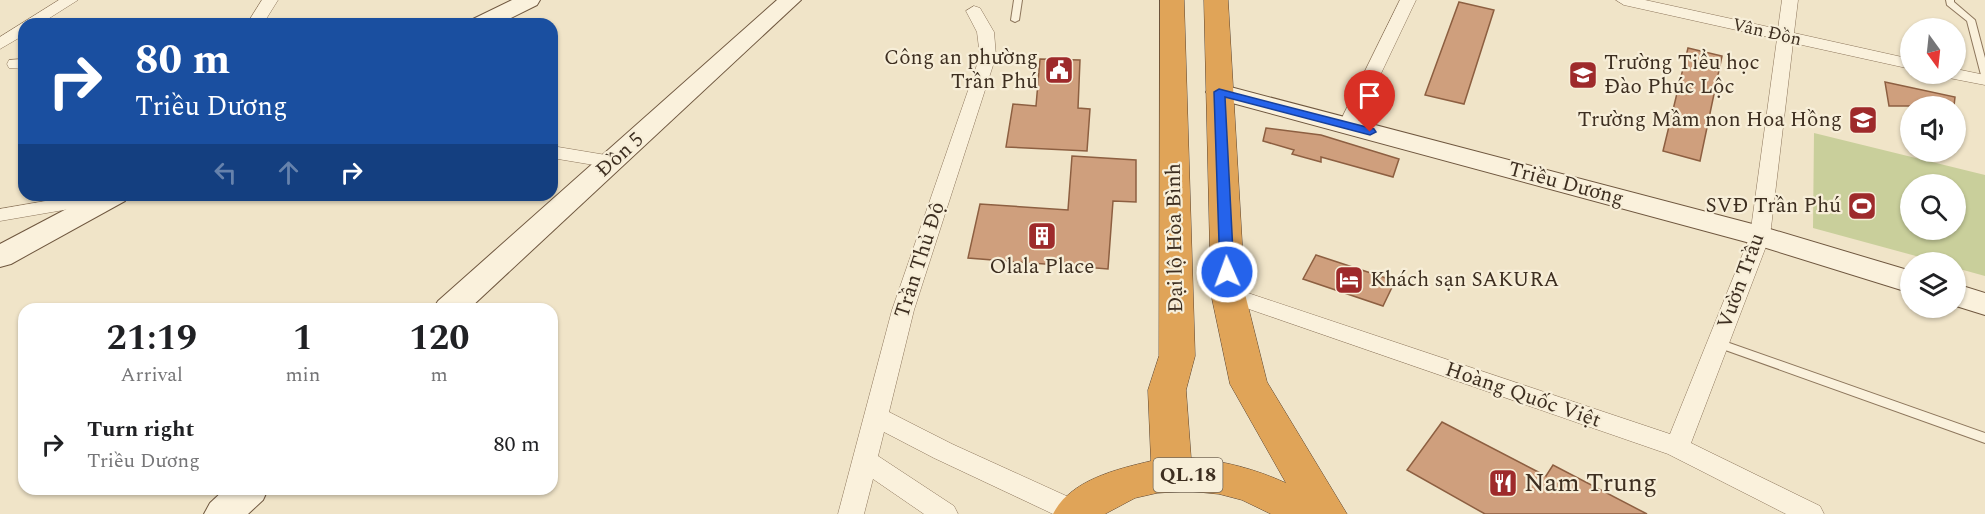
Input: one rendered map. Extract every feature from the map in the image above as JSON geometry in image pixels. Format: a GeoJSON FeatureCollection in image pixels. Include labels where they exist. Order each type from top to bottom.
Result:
{"type":"FeatureCollection","features":[{"type":"Feature","properties":{"kind":"highway","name":"Đại lộ Hòa Bình"},"geometry":{"type":"LineString","coordinates":[[1172,0],[1177,356],[1167,390],[1172,473]]}},
{"type":"Feature","properties":{"kind":"highway"},"geometry":{"type":"LineString","coordinates":[[1216,0],[1228,294],[1249,384],[1326,514]]}},
{"type":"Feature","properties":{"kind":"highway"},"geometry":{"type":"LineString","coordinates":[[1173,83],[1219,89]]}},
{"type":"Feature","properties":{"kind":"highway","name":"QL.18"},"geometry":{"type":"LineString","coordinates":[[1074,513],[1119,485],[1172,473],[1230,478],[1287,501],[1304,514]]}},
{"type":"Feature","properties":{"kind":"street"},"geometry":{"type":"LineString","coordinates":[[39,18],[70,0]]}},
{"type":"Feature","properties":{"kind":"street"},"geometry":{"type":"LineString","coordinates":[[259,18],[270,0]]}},
{"type":"Feature","properties":{"kind":"street"},"geometry":{"type":"LineString","coordinates":[[493,18],[529,0]]}},
{"type":"Feature","properties":{"kind":"street","name":"Đồn 5"},"geometry":{"type":"LineString","coordinates":[[456,303],[790,0]]}},
{"type":"Feature","properties":{"kind":"street"},"geometry":{"type":"LineString","coordinates":[[1347,126],[1408,0]]}},
{"type":"Feature","properties":{"kind":"street","name":"Vân Đồn"},"geometry":{"type":"LineString","coordinates":[[1624,0],[1900,62]]}},
{"type":"Feature","properties":{"kind":"street","name":"Vườn Trầu"},"geometry":{"type":"LineString","coordinates":[[1677,447],[1760,236],[1790,0]]}},
{"type":"Feature","properties":{"kind":"street","name":"Trần Thủ Độ"},"geometry":{"type":"LineString","coordinates":[[851,514],[903,309],[988,56],[988,37],[984,23],[974,11]]}},
{"type":"Feature","properties":{"kind":"street"},"geometry":{"type":"LineString","coordinates":[[0,44],[18,31]]}},
{"type":"Feature","properties":{"kind":"street"},"geometry":{"type":"LineString","coordinates":[[1966,76],[1985,80]]}},
{"type":"Feature","properties":{"kind":"street","name":"Triều Dương"},"geometry":{"type":"LineString","coordinates":[[1219,89],[1347,126],[1760,236],[1900,279]]}},
{"type":"Feature","properties":{"kind":"street"},"geometry":{"type":"LineString","coordinates":[[558,153],[612,162]]}},
{"type":"Feature","properties":{"kind":"street"},"geometry":{"type":"LineString","coordinates":[[0,215],[80,201]]}},
{"type":"Feature","properties":{"kind":"street"},"geometry":{"type":"LineString","coordinates":[[0,257],[104,201]]}},
{"type":"Feature","properties":{"kind":"street","name":"Hoàng Quốc Việt"},"geometry":{"type":"LineString","coordinates":[[1228,294],[1677,447],[1811,514]]}},
{"type":"Feature","properties":{"kind":"street"},"geometry":{"type":"LineString","coordinates":[[1966,298],[1985,304]]}},
{"type":"Feature","properties":{"kind":"street"},"geometry":{"type":"LineString","coordinates":[[876,416],[943,451],[1074,513]]}},
{"type":"Feature","properties":{"kind":"street"},"geometry":{"type":"LineString","coordinates":[[865,460],[945,514]]}},
{"type":"Feature","properties":{"kind":"street"},"geometry":{"type":"LineString","coordinates":[[223,514],[243,495]]}},
{"type":"Feature","properties":{"kind":"lane"},"geometry":{"type":"LineString","coordinates":[[1014,20],[1018,0]]}},
{"type":"Feature","properties":{"kind":"lane"},"geometry":{"type":"LineString","coordinates":[[1950,0],[1950,3],[1971,20],[1985,75]]}},
{"type":"Feature","properties":{"kind":"lane"},"geometry":{"type":"LineString","coordinates":[[1718,343],[1985,438]]}},
{"type":"Feature","properties":{"kind":"green space","name":"SVĐ Trần Phú"},"geometry":{"type":"Polygon","coordinates":[[[1814,133],[1900,154],[1900,162],[1932,162],[1985,175],[1985,276],[1966,271],[1966,252],[1901,252],[1813,228],[1814,133]]]}},
{"type":"Feature","properties":{"kind":"building"},"geometry":{"type":"Polygon","coordinates":[[[1459,2],[1494,10],[1464,104],[1425,95],[1459,2]]]}},
{"type":"Feature","properties":{"kind":"building"},"geometry":{"type":"Polygon","coordinates":[[[1688,48],[1722,56],[1700,161],[1663,151],[1688,48]]]}},
{"type":"Feature","properties":{"kind":"building"},"geometry":{"type":"Polygon","coordinates":[[[1040,59],[1080,60],[1078,108],[1090,109],[1087,151],[1006,147],[1013,104],[1036,106],[1040,59]]]}},
{"type":"Feature","properties":{"kind":"building"},"geometry":{"type":"Polygon","coordinates":[[[1885,82],[1950,96],[1900,96],[1900,106],[1889,106],[1885,82]]]}},
{"type":"Feature","properties":{"kind":"building"},"geometry":{"type":"Polygon","coordinates":[[[1266,128],[1321,135],[1399,159],[1393,177],[1321,157],[1321,162],[1292,154],[1294,150],[1263,141],[1266,128]]]}},
{"type":"Feature","properties":{"kind":"building","name":"Olala Place"},"geometry":{"type":"Polygon","coordinates":[[[1072,156],[1136,160],[1136,202],[1113,201],[1108,269],[968,258],[980,204],[1068,210],[1072,156]]]}},
{"type":"Feature","properties":{"kind":"building","name":"Khách sạn SAKURA"},"geometry":{"type":"Polygon","coordinates":[[[1316,255],[1395,281],[1383,306],[1303,279],[1316,255]]]}},
{"type":"Feature","properties":{"kind":"building"},"geometry":{"type":"Polygon","coordinates":[[[1442,422],[1546,476],[1553,465],[1647,514],[1485,514],[1407,470],[1442,422]]]}},
{"type":"Feature","properties":{"kind":"place","name":"Công an phường Trần Phú"},"geometry":{"type":"Point","coordinates":[1059,70]}},
{"type":"Feature","properties":{"kind":"place","name":"Trường Tiểu học Đào Phúc Lộc"},"geometry":{"type":"Point","coordinates":[1583,75]}},
{"type":"Feature","properties":{"kind":"place","name":"Trường Mầm non Hoa Hồng"},"geometry":{"type":"Point","coordinates":[1863,120]}},
{"type":"Feature","properties":{"kind":"place","name":"SVĐ Trần Phú"},"geometry":{"type":"Point","coordinates":[1862,206]}},
{"type":"Feature","properties":{"kind":"place","name":"Olala Place"},"geometry":{"type":"Point","coordinates":[1042,236]}},
{"type":"Feature","properties":{"kind":"place","name":"Khách sạn SAKURA"},"geometry":{"type":"Point","coordinates":[1349,280]}},
{"type":"Feature","properties":{"kind":"place","name":"Nam Trung"},"geometry":{"type":"Point","coordinates":[1503,483]}},
{"type":"Feature","properties":{"kind":"route"},"geometry":{"type":"LineString","coordinates":[[1227,272],[1219,92],[1370,132]]}}]}
